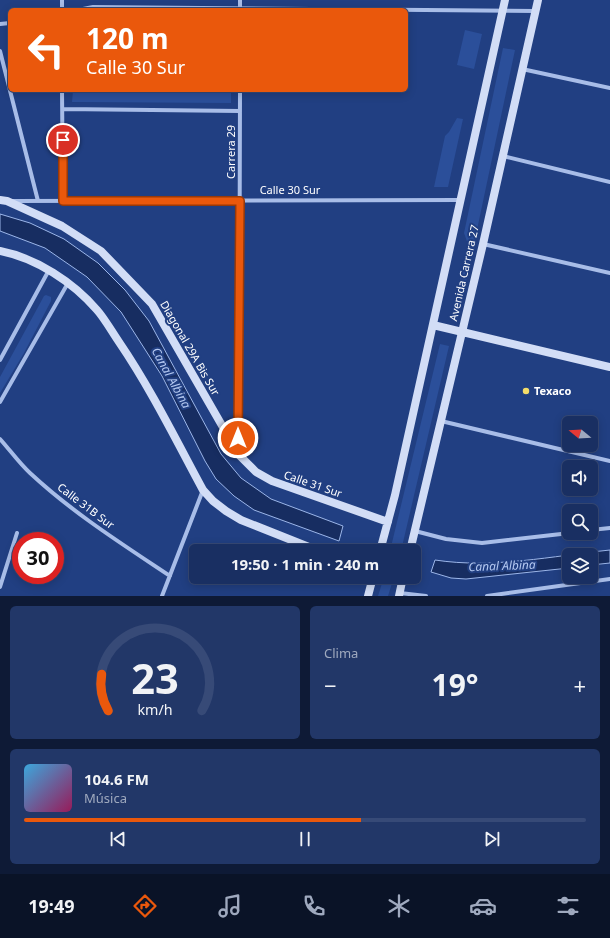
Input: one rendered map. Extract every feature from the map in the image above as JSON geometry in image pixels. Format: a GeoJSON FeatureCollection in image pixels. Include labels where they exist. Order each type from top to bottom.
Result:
{"type":"FeatureCollection","features":[{"type":"Feature","properties":{"kind":"main road","name":"Avenida Carrera 27"},"geometry":{"type":"LineString","coordinates":[[382,544],[433,324],[504,0]]}},
{"type":"Feature","properties":{"kind":"main road","name":"Avenida Carrera 27"},"geometry":{"type":"LineString","coordinates":[[412,544],[483,244],[538,0]]}},
{"type":"Feature","properties":{"kind":"main road","name":"Diagonal 29A Bis Sur"},"geometry":{"type":"LineString","coordinates":[[4,201],[62,226],[101,250],[152,304],[238,455]]}},
{"type":"Feature","properties":{"kind":"main road"},"geometry":{"type":"LineString","coordinates":[[0,251],[9,253],[50,270],[68,282],[97,310],[134,365],[204,490],[213,501],[241,520],[301,544]]}},
{"type":"Feature","properties":{"kind":"main road"},"geometry":{"type":"LineString","coordinates":[[433,324],[610,367]]}},
{"type":"Feature","properties":{"kind":"main road","name":"Calle 31 Sur"},"geometry":{"type":"LineString","coordinates":[[238,455],[256,472],[272,481],[388,522]]}},
{"type":"Feature","properties":{"kind":"main road"},"geometry":{"type":"LineString","coordinates":[[368,596],[371,584]]}},
{"type":"Feature","properties":{"kind":"main road"},"geometry":{"type":"LineString","coordinates":[[399,594],[401,584]]}},
{"type":"Feature","properties":{"kind":"street"},"geometry":{"type":"LineString","coordinates":[[88,8],[166,8]]}},
{"type":"Feature","properties":{"kind":"street"},"geometry":{"type":"LineString","coordinates":[[408,10],[535,11]]}},
{"type":"Feature","properties":{"kind":"street"},"geometry":{"type":"LineString","coordinates":[[0,51],[8,83]]}},
{"type":"Feature","properties":{"kind":"street"},"geometry":{"type":"LineString","coordinates":[[522,69],[610,88]]}},
{"type":"Feature","properties":{"kind":"street"},"geometry":{"type":"LineString","coordinates":[[10,92],[38,201]]}},
{"type":"Feature","properties":{"kind":"street"},"geometry":{"type":"LineString","coordinates":[[62,92],[63,201]]}},
{"type":"Feature","properties":{"kind":"street","name":"Carrera 29"},"geometry":{"type":"LineString","coordinates":[[238,455],[240,92]]}},
{"type":"Feature","properties":{"kind":"street"},"geometry":{"type":"LineString","coordinates":[[62,109],[240,111]]}},
{"type":"Feature","properties":{"kind":"street"},"geometry":{"type":"LineString","coordinates":[[502,156],[610,182]]}},
{"type":"Feature","properties":{"kind":"street","name":"Calle 30 Sur"},"geometry":{"type":"LineString","coordinates":[[4,201],[460,200]]}},
{"type":"Feature","properties":{"kind":"street"},"geometry":{"type":"LineString","coordinates":[[483,244],[610,273]]}},
{"type":"Feature","properties":{"kind":"street"},"geometry":{"type":"LineString","coordinates":[[0,360],[50,270]]}},
{"type":"Feature","properties":{"kind":"street"},"geometry":{"type":"LineString","coordinates":[[0,402],[68,282]]}},
{"type":"Feature","properties":{"kind":"street"},"geometry":{"type":"LineString","coordinates":[[441,421],[610,461]]}},
{"type":"Feature","properties":{"kind":"street","name":"Calle 31B Sur"},"geometry":{"type":"LineString","coordinates":[[0,439],[29,472],[63,502],[103,532],[170,576]]}},
{"type":"Feature","properties":{"kind":"street"},"geometry":{"type":"LineString","coordinates":[[162,596],[204,490]]}},
{"type":"Feature","properties":{"kind":"street"},"geometry":{"type":"LineString","coordinates":[[598,529],[610,528]]}},
{"type":"Feature","properties":{"kind":"street"},"geometry":{"type":"LineString","coordinates":[[415,531],[446,539],[482,543],[562,534]]}},
{"type":"Feature","properties":{"kind":"street"},"geometry":{"type":"LineString","coordinates":[[0,587],[12,549]]}},
{"type":"Feature","properties":{"kind":"street"},"geometry":{"type":"LineString","coordinates":[[487,596],[610,579]]}},
{"type":"Feature","properties":{"kind":"street"},"geometry":{"type":"LineString","coordinates":[[399,594],[426,596]]}},
{"type":"Feature","properties":{"kind":"shaded area"},"geometry":{"type":"Polygon","coordinates":[[[465,30],[482,34],[474,69],[457,65],[465,30]]]}},
{"type":"Feature","properties":{"kind":"shaded area"},"geometry":{"type":"Polygon","coordinates":[[[503,48],[515,50],[463,296],[457,294],[468,244],[464,233],[503,48]]]}},
{"type":"Feature","properties":{"kind":"shaded area"},"geometry":{"type":"Polygon","coordinates":[[[73,92],[231,92],[231,103],[72,102],[73,92]]]}},
{"type":"Feature","properties":{"kind":"shaded area"},"geometry":{"type":"Polygon","coordinates":[[[457,118],[463,119],[448,187],[434,187],[445,136],[457,118]]]}},
{"type":"Feature","properties":{"kind":"shaded area"},"geometry":{"type":"Polygon","coordinates":[[[46,295],[51,297],[51,301],[24,353],[0,393],[0,377],[44,296],[46,295]]]}},
{"type":"Feature","properties":{"kind":"shaded area"},"geometry":{"type":"Polygon","coordinates":[[[440,344],[449,346],[403,544],[392,544],[440,344]]]}},
{"type":"Feature","properties":{"kind":"shaded area"},"geometry":{"type":"Polygon","coordinates":[[[382,584],[392,584],[388,596],[378,596],[382,584]]]}},
{"type":"Feature","properties":{"kind":"water","name":"Canal Albina"},"geometry":{"type":"Polygon","coordinates":[[[0,214],[30,223],[64,239],[98,263],[125,290],[149,321],[221,454],[241,478],[271,499],[343,526],[339,541],[254,510],[234,496],[216,479],[205,461],[162,376],[121,312],[87,277],[45,248],[0,231],[0,214]]]}},
{"type":"Feature","properties":{"kind":"water"},"geometry":{"type":"Polygon","coordinates":[[[610,550],[610,563],[598,564],[598,551],[610,550]]]}},
{"type":"Feature","properties":{"kind":"water","name":"Canal Albina"},"geometry":{"type":"Polygon","coordinates":[[[562,556],[562,569],[466,579],[451,578],[431,572],[435,560],[479,563],[522,561],[562,556]]]}},
{"type":"Feature","properties":{"kind":"place","name":"Texaco"},"geometry":{"type":"Point","coordinates":[526,391]}},
{"type":"Feature","properties":{"kind":"route"},"geometry":{"type":"LineString","coordinates":[[63,140],[63,201],[240,201],[238,438]]}}]}
